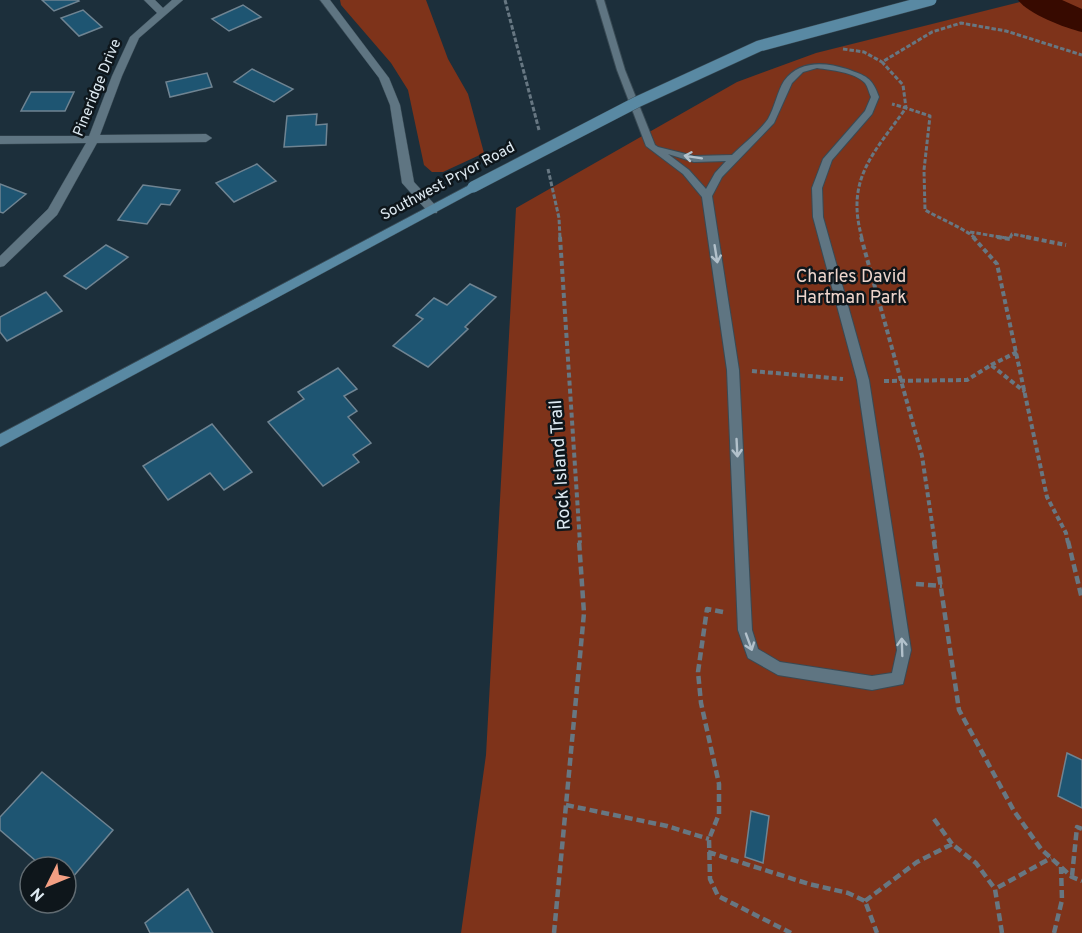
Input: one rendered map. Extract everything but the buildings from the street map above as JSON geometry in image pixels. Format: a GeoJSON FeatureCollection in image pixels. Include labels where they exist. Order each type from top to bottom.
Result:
{"type":"FeatureCollection","features":[{"type":"Feature","properties":{"kind":"main road","name":"Southwest Pryor Road"},"geometry":{"type":"LineString","coordinates":[[0,441],[473,187],[637,102],[759,46],[932,0]]}},
{"type":"Feature","properties":{"kind":"street"},"geometry":{"type":"LineString","coordinates":[[148,0],[162,12]]}},
{"type":"Feature","properties":{"kind":"street","name":"Pineridge Drive"},"geometry":{"type":"LineString","coordinates":[[0,263],[52,212],[93,140],[117,76],[135,37],[178,0]]}},
{"type":"Feature","properties":{"kind":"street"},"geometry":{"type":"LineString","coordinates":[[325,0],[384,78],[395,105],[408,183],[433,210]]}},
{"type":"Feature","properties":{"kind":"street"},"geometry":{"type":"LineString","coordinates":[[0,140],[206,138]]}},
{"type":"Feature","properties":{"kind":"lane"},"geometry":{"type":"LineString","coordinates":[[600,0],[621,70],[651,146],[686,172],[707,196],[733,370],[744,616],[745,630],[753,653],[778,668],[872,683],[898,679],[904,650],[863,380],[818,217],[817,188],[828,159],[869,112],[875,97],[870,83],[859,76],[835,68],[817,66],[800,70],[788,82],[771,122],[718,175],[707,196]]}},
{"type":"Feature","properties":{"kind":"lane"},"geometry":{"type":"LineString","coordinates":[[651,146],[694,159],[735,158]]}},
{"type":"Feature","properties":{"kind":"path"},"geometry":{"type":"LineString","coordinates":[[505,0],[540,136]]}},
{"type":"Feature","properties":{"kind":"path"},"geometry":{"type":"LineString","coordinates":[[882,62],[932,32],[961,24],[1006,32],[1082,55]]}},
{"type":"Feature","properties":{"kind":"path"},"geometry":{"type":"LineString","coordinates":[[843,49],[855,48],[867,52],[882,62],[903,85],[906,108],[866,164],[859,181],[856,217],[922,456],[959,710],[1014,811],[1041,849],[1072,877],[1082,881]]}},
{"type":"Feature","properties":{"kind":"path"},"geometry":{"type":"LineString","coordinates":[[906,108],[930,116],[924,170],[925,210],[950,225],[969,232],[1010,239],[1012,234],[1066,245]]}},
{"type":"Feature","properties":{"kind":"path","name":"Rock Island Trail"},"geometry":{"type":"LineString","coordinates":[[546,159],[559,218],[584,613],[554,933]]}},
{"type":"Feature","properties":{"kind":"path"},"geometry":{"type":"LineString","coordinates":[[969,232],[997,264],[1047,497],[1066,533],[1082,599]]}},
{"type":"Feature","properties":{"kind":"path"},"geometry":{"type":"LineString","coordinates":[[991,365],[1017,352]]}},
{"type":"Feature","properties":{"kind":"path"},"geometry":{"type":"LineString","coordinates":[[744,616],[707,609],[698,672],[701,703],[716,764],[719,814],[709,839],[710,879],[718,896],[791,933]]}},
{"type":"Feature","properties":{"kind":"path"},"geometry":{"type":"LineString","coordinates":[[566,805],[667,826],[709,839]]}},
{"type":"Feature","properties":{"kind":"path"},"geometry":{"type":"LineString","coordinates":[[934,819],[952,844],[976,863],[995,889],[1002,933]]}},
{"type":"Feature","properties":{"kind":"path"},"geometry":{"type":"LineString","coordinates":[[1072,877],[1077,827],[1082,829]]}},
{"type":"Feature","properties":{"kind":"path"},"geometry":{"type":"LineString","coordinates":[[865,902],[902,869],[952,844]]}},
{"type":"Feature","properties":{"kind":"path"},"geometry":{"type":"LineString","coordinates":[[708,852],[808,884],[848,893],[865,902],[877,933]]}},
{"type":"Feature","properties":{"kind":"path"},"geometry":{"type":"LineString","coordinates":[[995,889],[1051,858]]}},
{"type":"Feature","properties":{"kind":"path"},"geometry":{"type":"LineString","coordinates":[[1054,933],[1062,900],[1061,867]]}},
{"type":"Feature","properties":{"kind":"green space"},"geometry":{"type":"Polygon","coordinates":[[[340,0],[426,0],[448,59],[468,94],[484,153],[443,172],[432,172],[424,165],[408,90],[391,63],[341,5],[340,0]]]}},
{"type":"Feature","properties":{"kind":"green space","name":"Charles David Hartman Park"},"geometry":{"type":"Polygon","coordinates":[[[1028,0],[1082,0],[1082,933],[461,933],[486,755],[516,208],[737,82],[816,53],[1028,0]]]}},
{"type":"Feature","properties":{"kind":"waterway"},"geometry":{"type":"LineString","coordinates":[[1035,0],[1082,22]]}}]}
